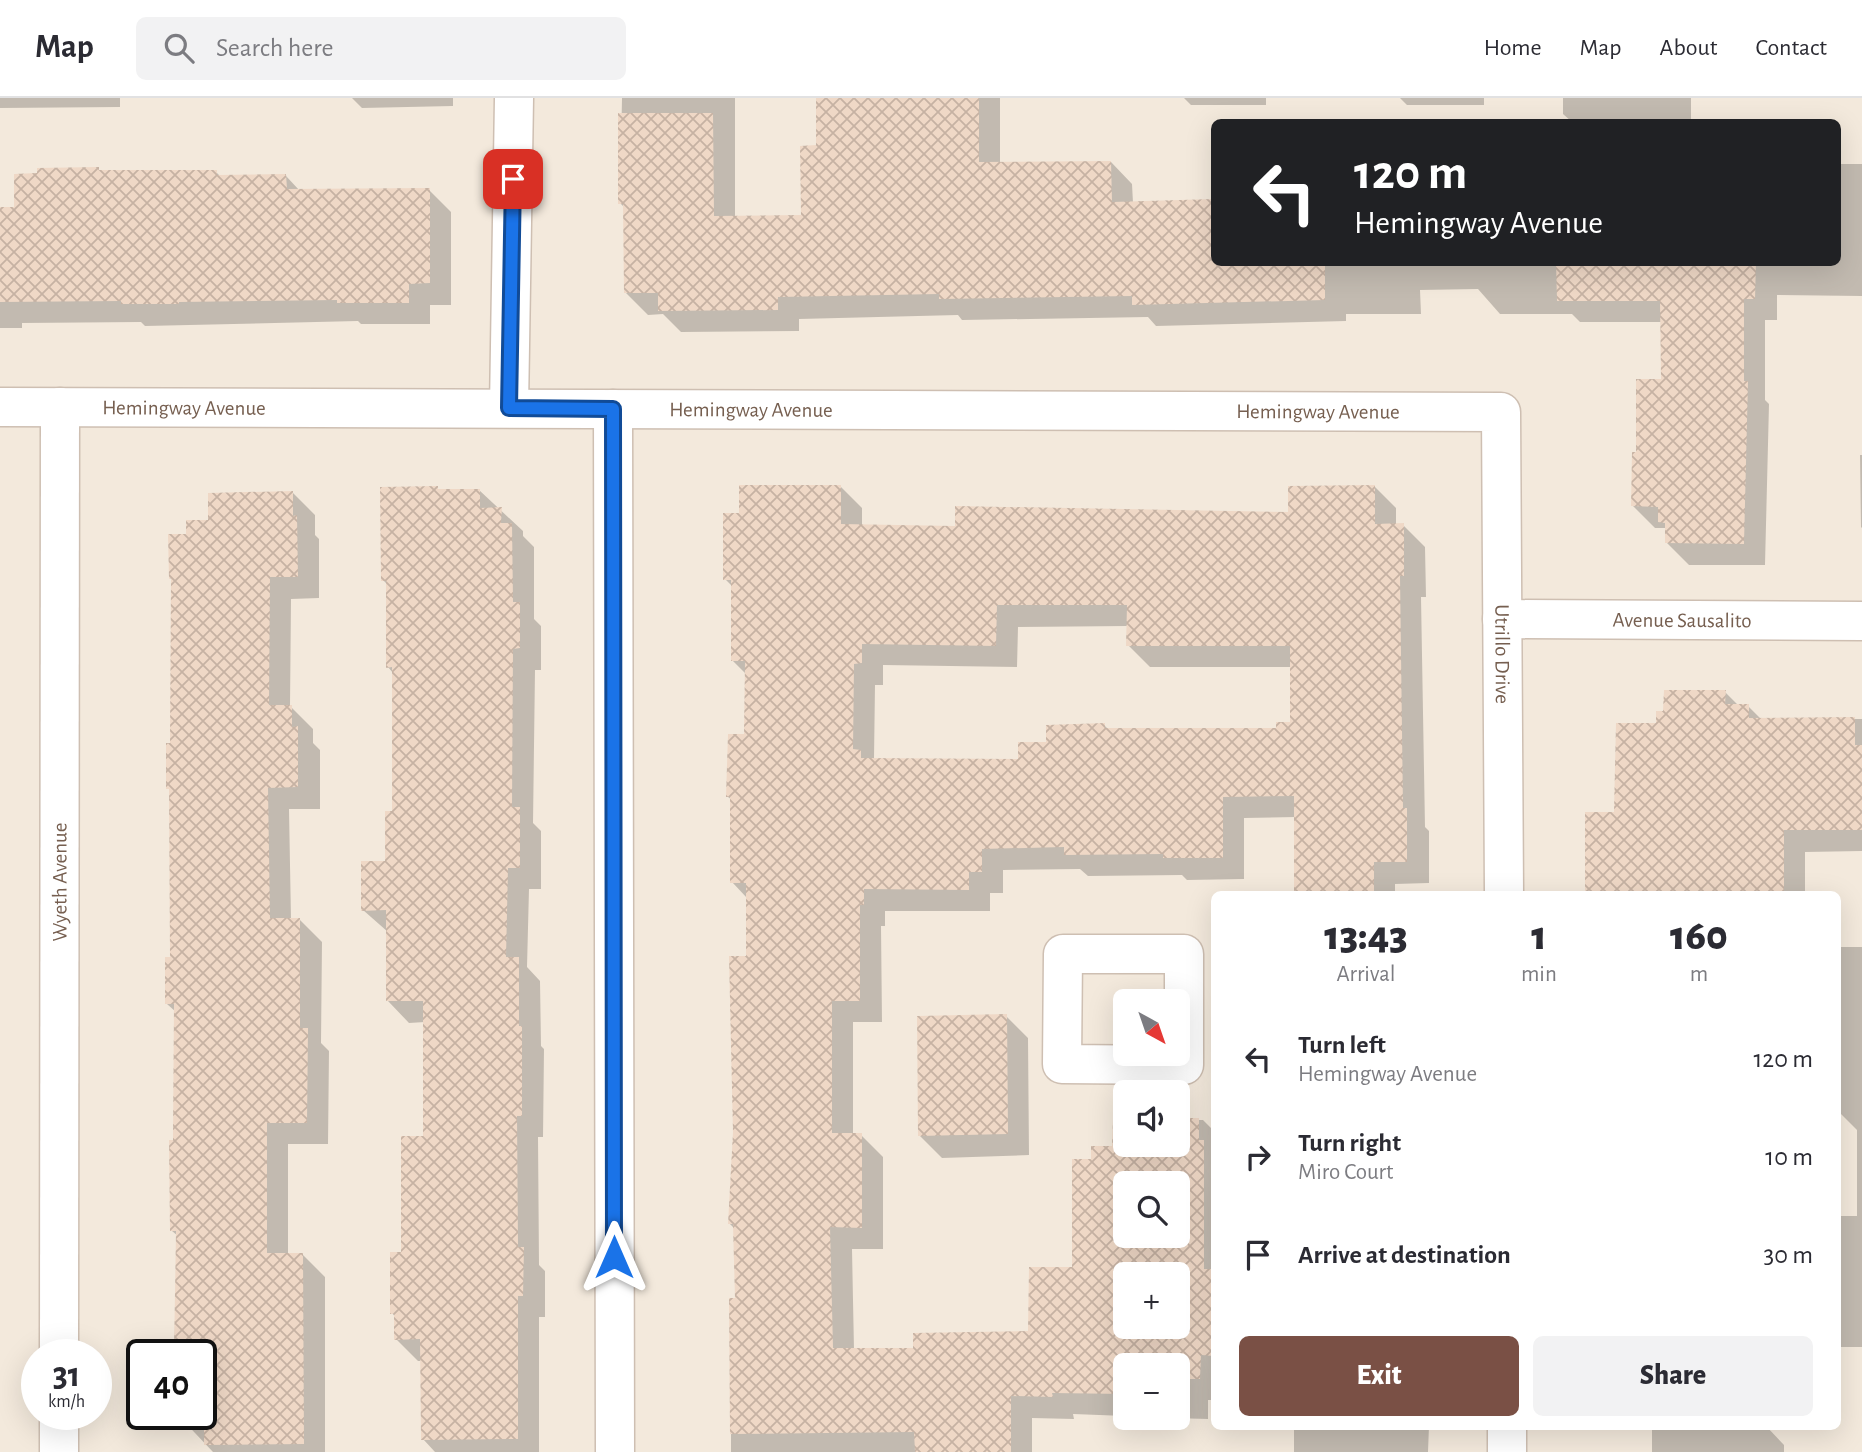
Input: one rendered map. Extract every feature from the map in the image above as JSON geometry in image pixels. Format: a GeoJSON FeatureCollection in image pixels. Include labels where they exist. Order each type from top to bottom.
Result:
{"type":"FeatureCollection","features":[{"type":"Feature","properties":{"kind":"street"},"geometry":{"type":"LineString","coordinates":[[509,408],[514,98]]}},
{"type":"Feature","properties":{"kind":"street","name":"Hemingway Avenue"},"geometry":{"type":"LineString","coordinates":[[0,407],[1501,412]]}},
{"type":"Feature","properties":{"kind":"street","name":"Wyeth Avenue"},"geometry":{"type":"LineString","coordinates":[[59,1339],[60,407]]}},
{"type":"Feature","properties":{"kind":"street"},"geometry":{"type":"LineString","coordinates":[[613,409],[615,1452]]}},
{"type":"Feature","properties":{"kind":"street","name":"Utrillo Drive"},"geometry":{"type":"LineString","coordinates":[[1501,412],[1504,891]]}},
{"type":"Feature","properties":{"kind":"street","name":"Avenue Sausalito"},"geometry":{"type":"LineString","coordinates":[[1502,618],[1862,621]]}},
{"type":"Feature","properties":{"kind":"street"},"geometry":{"type":"LineString","coordinates":[[59,1430],[59,1452]]}},
{"type":"Feature","properties":{"kind":"street"},"geometry":{"type":"LineString","coordinates":[[1507,1430],[1507,1452]]}},
{"type":"Feature","properties":{"kind":"shaded area"},"geometry":{"type":"Polygon","coordinates":[[[0,98],[1862,98],[1862,1452],[0,1452],[0,98]]]}},
{"type":"Feature","properties":{"kind":"building"},"geometry":{"type":"Polygon","coordinates":[[[816,98],[979,98],[979,162],[1111,161],[1112,202],[1211,199],[1211,266],[1325,266],[1325,300],[1132,305],[1132,296],[939,299],[939,294],[778,297],[778,310],[658,311],[658,293],[624,293],[623,204],[618,204],[618,113],[713,113],[714,216],[801,215],[800,146],[816,145],[816,98]]]}},
{"type":"Feature","properties":{"kind":"building"},"geometry":{"type":"Polygon","coordinates":[[[99,167],[99,170],[217,170],[217,175],[286,174],[287,189],[430,188],[430,283],[409,284],[409,303],[337,303],[337,300],[179,304],[121,304],[121,301],[0,302],[0,207],[14,207],[14,174],[37,173],[37,168],[99,167]]]}},
{"type":"Feature","properties":{"kind":"building"},"geometry":{"type":"Polygon","coordinates":[[[1556,266],[1756,266],[1755,299],[1744,299],[1744,381],[1748,381],[1744,544],[1665,543],[1665,523],[1658,522],[1658,507],[1631,506],[1632,452],[1636,452],[1636,379],[1661,379],[1660,301],[1557,301],[1556,266]]]}},
{"type":"Feature","properties":{"kind":"building"},"geometry":{"type":"Polygon","coordinates":[[[739,485],[841,485],[841,524],[955,526],[955,506],[1288,512],[1288,486],[1375,485],[1375,524],[1404,523],[1404,576],[1400,576],[1403,808],[1407,808],[1407,862],[1374,862],[1374,891],[1294,891],[1294,796],[1223,797],[1223,858],[1163,858],[1163,854],[1064,855],[1064,847],[982,849],[982,872],[969,872],[969,890],[864,889],[864,905],[860,905],[860,1001],[832,1001],[832,1133],[862,1133],[862,1228],[830,1227],[833,1348],[913,1348],[913,1333],[1028,1331],[1029,1267],[1072,1267],[1072,1159],[1091,1159],[1091,1146],[1112,1146],[1113,1119],[1113,1157],[1190,1157],[1190,1118],[1199,1118],[1199,1140],[1204,1140],[1204,1269],[1211,1269],[1211,1356],[1201,1355],[1200,1379],[1190,1379],[1190,1353],[1113,1353],[1113,1394],[1052,1393],[1053,1397],[1011,1396],[1011,1452],[915,1452],[914,1432],[730,1434],[729,1298],[735,1298],[733,1224],[728,1224],[733,1132],[729,956],[746,956],[746,883],[730,883],[730,797],[726,797],[728,734],[744,734],[745,661],[731,661],[731,580],[723,580],[723,513],[739,513],[739,485]],[[997,605],[996,646],[862,644],[862,663],[854,664],[853,749],[861,750],[861,758],[1018,759],[1018,742],[1046,742],[1046,725],[1105,723],[1105,728],[1276,728],[1276,722],[1290,722],[1290,646],[1126,646],[1127,605],[997,605]]]}},
{"type":"Feature","properties":{"kind":"building"},"geometry":{"type":"Polygon","coordinates":[[[438,486],[438,489],[480,489],[480,508],[502,507],[501,523],[512,523],[513,602],[520,602],[520,648],[513,649],[512,807],[520,807],[520,868],[508,868],[506,957],[519,957],[519,1026],[522,1026],[522,1116],[517,1116],[518,1247],[524,1247],[523,1296],[518,1296],[518,1439],[421,1440],[420,1339],[394,1340],[394,1314],[390,1314],[390,1252],[401,1252],[401,1136],[423,1136],[423,1001],[386,1001],[386,910],[361,911],[361,861],[385,861],[385,811],[392,811],[392,667],[386,668],[386,581],[381,581],[380,487],[438,486]]]}},
{"type":"Feature","properties":{"kind":"building"},"geometry":{"type":"Polygon","coordinates":[[[293,491],[293,516],[297,515],[298,577],[270,577],[269,705],[292,705],[292,727],[298,726],[298,787],[268,788],[270,918],[300,918],[300,1028],[308,1028],[307,1123],[267,1123],[267,1253],[303,1253],[304,1444],[204,1445],[204,1430],[217,1430],[217,1339],[174,1339],[176,1231],[170,1231],[169,1140],[173,1140],[174,1004],[165,1004],[165,957],[170,957],[169,789],[166,789],[166,743],[170,743],[171,578],[169,579],[168,534],[186,534],[186,520],[208,520],[208,493],[293,491]]]}},
{"type":"Feature","properties":{"kind":"building"},"geometry":{"type":"Polygon","coordinates":[[[1664,690],[1726,690],[1725,704],[1749,704],[1749,718],[1855,717],[1855,745],[1862,745],[1862,830],[1784,830],[1784,891],[1585,891],[1585,812],[1614,812],[1616,723],[1656,723],[1656,711],[1663,711],[1664,690]]]}},
{"type":"Feature","properties":{"kind":"building"},"geometry":{"type":"Polygon","coordinates":[[[1007,1014],[1008,1134],[918,1136],[917,1016],[1007,1014]]]}},
{"type":"Feature","properties":{"kind":"route"},"geometry":{"type":"LineString","coordinates":[[513,179],[509,408],[613,409],[614,1257]]}}]}
